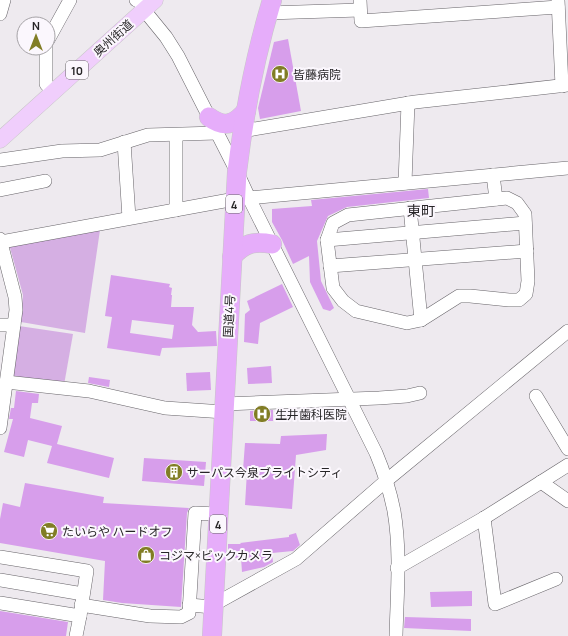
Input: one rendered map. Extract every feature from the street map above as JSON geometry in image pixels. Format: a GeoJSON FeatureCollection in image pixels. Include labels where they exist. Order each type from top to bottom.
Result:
{"type":"FeatureCollection","features":[{"type":"Feature","properties":{"kind":"highway","name":"国道4号"},"geometry":{"type":"LineString","coordinates":[[212,636],[232,257],[242,199],[237,172],[242,132],[252,76],[270,7]]}},
{"type":"Feature","properties":{"kind":"highway"},"geometry":{"type":"LineString","coordinates":[[213,125],[216,122],[223,124],[233,123],[246,111]]}},
{"type":"Feature","properties":{"kind":"highway"},"geometry":{"type":"LineString","coordinates":[[232,257],[238,250],[249,244],[260,242],[272,244]]}},
{"type":"Feature","properties":{"kind":"main road","name":"奥州街道"},"geometry":{"type":"LineString","coordinates":[[0,140],[146,4]]}},
{"type":"Feature","properties":{"kind":"street"},"geometry":{"type":"LineString","coordinates":[[0,14],[4,0]]}},
{"type":"Feature","properties":{"kind":"street"},"geometry":{"type":"LineString","coordinates":[[56,25],[70,0]]}},
{"type":"Feature","properties":{"kind":"street"},"geometry":{"type":"LineString","coordinates":[[146,4],[178,56],[237,172]]}},
{"type":"Feature","properties":{"kind":"street"},"geometry":{"type":"LineString","coordinates":[[242,132],[408,103],[565,86],[561,8],[361,21],[360,5],[270,7]]}},
{"type":"Feature","properties":{"kind":"street"},"geometry":{"type":"LineString","coordinates":[[46,56],[46,84],[53,92]]}},
{"type":"Feature","properties":{"kind":"street"},"geometry":{"type":"LineString","coordinates":[[405,183],[408,103]]}},
{"type":"Feature","properties":{"kind":"street"},"geometry":{"type":"LineString","coordinates":[[0,160],[62,151],[100,150],[148,135],[176,135],[213,125]]}},
{"type":"Feature","properties":{"kind":"street"},"geometry":{"type":"LineString","coordinates":[[176,135],[176,210]]}},
{"type":"Feature","properties":{"kind":"street"},"geometry":{"type":"LineString","coordinates":[[124,142],[129,218]]}},
{"type":"Feature","properties":{"kind":"street"},"geometry":{"type":"LineString","coordinates":[[0,428],[4,378],[16,310],[15,297],[0,240],[242,199],[568,168]]}},
{"type":"Feature","properties":{"kind":"street"},"geometry":{"type":"LineString","coordinates":[[493,175],[496,199]]}},
{"type":"Feature","properties":{"kind":"street"},"geometry":{"type":"LineString","coordinates":[[0,190],[45,181]]}},
{"type":"Feature","properties":{"kind":"street"},"geometry":{"type":"LineString","coordinates":[[507,198],[517,202],[525,214],[528,281],[526,294],[519,300],[459,296],[421,320],[407,323],[356,311],[343,302],[333,288],[330,266],[327,240],[333,223],[348,215],[410,208],[507,198]]}},
{"type":"Feature","properties":{"kind":"street"},"geometry":{"type":"LineString","coordinates":[[242,199],[272,244],[376,453],[387,480],[394,511],[397,541],[396,636]]}},
{"type":"Feature","properties":{"kind":"street"},"geometry":{"type":"LineString","coordinates":[[410,208],[421,320]]}},
{"type":"Feature","properties":{"kind":"street"},"geometry":{"type":"LineString","coordinates":[[327,240],[525,223]]}},
{"type":"Feature","properties":{"kind":"street"},"geometry":{"type":"LineString","coordinates":[[330,266],[527,251]]}},
{"type":"Feature","properties":{"kind":"street"},"geometry":{"type":"LineString","coordinates":[[0,324],[14,325]]}},
{"type":"Feature","properties":{"kind":"street"},"geometry":{"type":"LineString","coordinates":[[189,606],[213,606],[296,559],[387,480],[568,331]]}},
{"type":"Feature","properties":{"kind":"street"},"geometry":{"type":"LineString","coordinates":[[4,378],[89,391],[165,408],[225,408],[393,398],[420,393]]}},
{"type":"Feature","properties":{"kind":"street"},"geometry":{"type":"LineString","coordinates":[[536,396],[568,449]]}},
{"type":"Feature","properties":{"kind":"street"},"geometry":{"type":"LineString","coordinates":[[397,568],[484,518],[568,464]]}},
{"type":"Feature","properties":{"kind":"street"},"geometry":{"type":"LineString","coordinates":[[541,482],[568,501]]}},
{"type":"Feature","properties":{"kind":"street"},"geometry":{"type":"LineString","coordinates":[[0,603],[81,605],[150,616],[181,617],[188,613],[189,606],[195,513],[218,514]]}},
{"type":"Feature","properties":{"kind":"street"},"geometry":{"type":"LineString","coordinates":[[484,518],[495,604],[556,579]]}},
{"type":"Feature","properties":{"kind":"street"},"geometry":{"type":"LineString","coordinates":[[0,557],[87,571],[76,636]]}},
{"type":"Feature","properties":{"kind":"street"},"geometry":{"type":"LineString","coordinates":[[0,580],[81,605]]}},
{"type":"Feature","properties":{"kind":"shaded area"},"geometry":{"type":"Polygon","coordinates":[[[100,230],[85,333],[21,322],[23,295],[9,244],[100,230]]]}},
{"type":"Feature","properties":{"kind":"shaded area"},"geometry":{"type":"Polygon","coordinates":[[[19,326],[73,334],[64,385],[12,379],[19,326]]]}},
{"type":"Feature","properties":{"kind":"building","name":"皆藤病院"},"geometry":{"type":"Polygon","coordinates":[[[288,39],[301,111],[260,119],[258,108],[274,42],[288,39]]]}},
{"type":"Feature","properties":{"kind":"building"},"geometry":{"type":"Polygon","coordinates":[[[428,189],[429,198],[347,207],[328,216],[317,241],[321,281],[334,308],[330,311],[323,309],[310,282],[309,256],[293,264],[272,222],[272,209],[312,206],[311,200],[428,189]]]}},
{"type":"Feature","properties":{"kind":"building"},"geometry":{"type":"Polygon","coordinates":[[[111,275],[170,284],[169,287],[172,288],[171,307],[194,307],[192,325],[198,332],[216,331],[217,346],[162,348],[160,356],[107,348],[112,317],[105,316],[111,275]],[[132,320],[130,333],[172,339],[174,325],[132,320]]]}},
{"type":"Feature","properties":{"kind":"building"},"geometry":{"type":"Polygon","coordinates":[[[282,284],[293,307],[260,323],[258,344],[244,342],[245,314],[250,310],[247,301],[282,284]]]}},
{"type":"Feature","properties":{"kind":"building"},"geometry":{"type":"Polygon","coordinates":[[[271,366],[272,383],[248,384],[247,368],[271,366]]]}},
{"type":"Feature","properties":{"kind":"building"},"geometry":{"type":"Polygon","coordinates":[[[210,372],[211,390],[187,391],[186,373],[210,372]]]}},
{"type":"Feature","properties":{"kind":"building"},"geometry":{"type":"Polygon","coordinates":[[[89,377],[110,380],[109,387],[88,383],[89,377]]]}},
{"type":"Feature","properties":{"kind":"building"},"geometry":{"type":"Polygon","coordinates":[[[16,391],[39,394],[38,403],[32,403],[30,418],[62,426],[57,444],[114,458],[109,478],[47,463],[52,446],[28,440],[24,457],[4,452],[13,419],[9,419],[11,408],[14,408],[16,391]]]}},
{"type":"Feature","properties":{"kind":"building","name":"生井歯科医院"},"geometry":{"type":"Polygon","coordinates":[[[273,410],[273,421],[250,421],[250,411],[273,410]]]}},
{"type":"Feature","properties":{"kind":"building"},"geometry":{"type":"Polygon","coordinates":[[[327,434],[326,450],[296,455],[292,509],[245,505],[247,471],[243,470],[245,443],[280,444],[281,436],[327,434]]]}},
{"type":"Feature","properties":{"kind":"building","name":"サーパス今泉ブライトシティ"},"geometry":{"type":"Polygon","coordinates":[[[144,458],[206,462],[204,486],[142,481],[144,458]]]}},
{"type":"Feature","properties":{"kind":"building"},"geometry":{"type":"Polygon","coordinates":[[[25,483],[104,497],[103,503],[189,508],[187,513],[181,607],[122,603],[103,600],[105,561],[0,543],[0,519],[3,503],[20,507],[25,483]]]}},
{"type":"Feature","properties":{"kind":"building"},"geometry":{"type":"Polygon","coordinates":[[[296,533],[300,545],[293,551],[272,553],[273,562],[264,567],[242,572],[241,558],[228,558],[228,544],[241,544],[240,543],[289,537],[289,535],[296,533]]]}},
{"type":"Feature","properties":{"kind":"building"},"geometry":{"type":"Polygon","coordinates":[[[472,591],[472,606],[431,607],[430,592],[472,591]]]}},
{"type":"Feature","properties":{"kind":"building"},"geometry":{"type":"Polygon","coordinates":[[[0,611],[68,622],[66,636],[0,636],[0,611]]]}},
{"type":"Feature","properties":{"kind":"building"},"geometry":{"type":"Polygon","coordinates":[[[405,617],[471,619],[471,631],[404,628],[405,617]]]}},
{"type":"Feature","properties":{"kind":"place","name":"皆藤病院"},"geometry":{"type":"Point","coordinates":[280,74]}},
{"type":"Feature","properties":{"kind":"place","name":"生井歯科医院"},"geometry":{"type":"Point","coordinates":[262,414]}},
{"type":"Feature","properties":{"kind":"place","name":"サーパス今泉ブライトシティ"},"geometry":{"type":"Point","coordinates":[174,472]}},
{"type":"Feature","properties":{"kind":"place","name":"たいらや ハードオフ"},"geometry":{"type":"Point","coordinates":[49,531]}},
{"type":"Feature","properties":{"kind":"place","name":"コジマ×ビックカメラ"},"geometry":{"type":"Point","coordinates":[146,555]}},
{"type":"Feature","properties":{"kind":"district","name":"東町"},"geometry":{"type":"Point","coordinates":[421,210]}}]}
